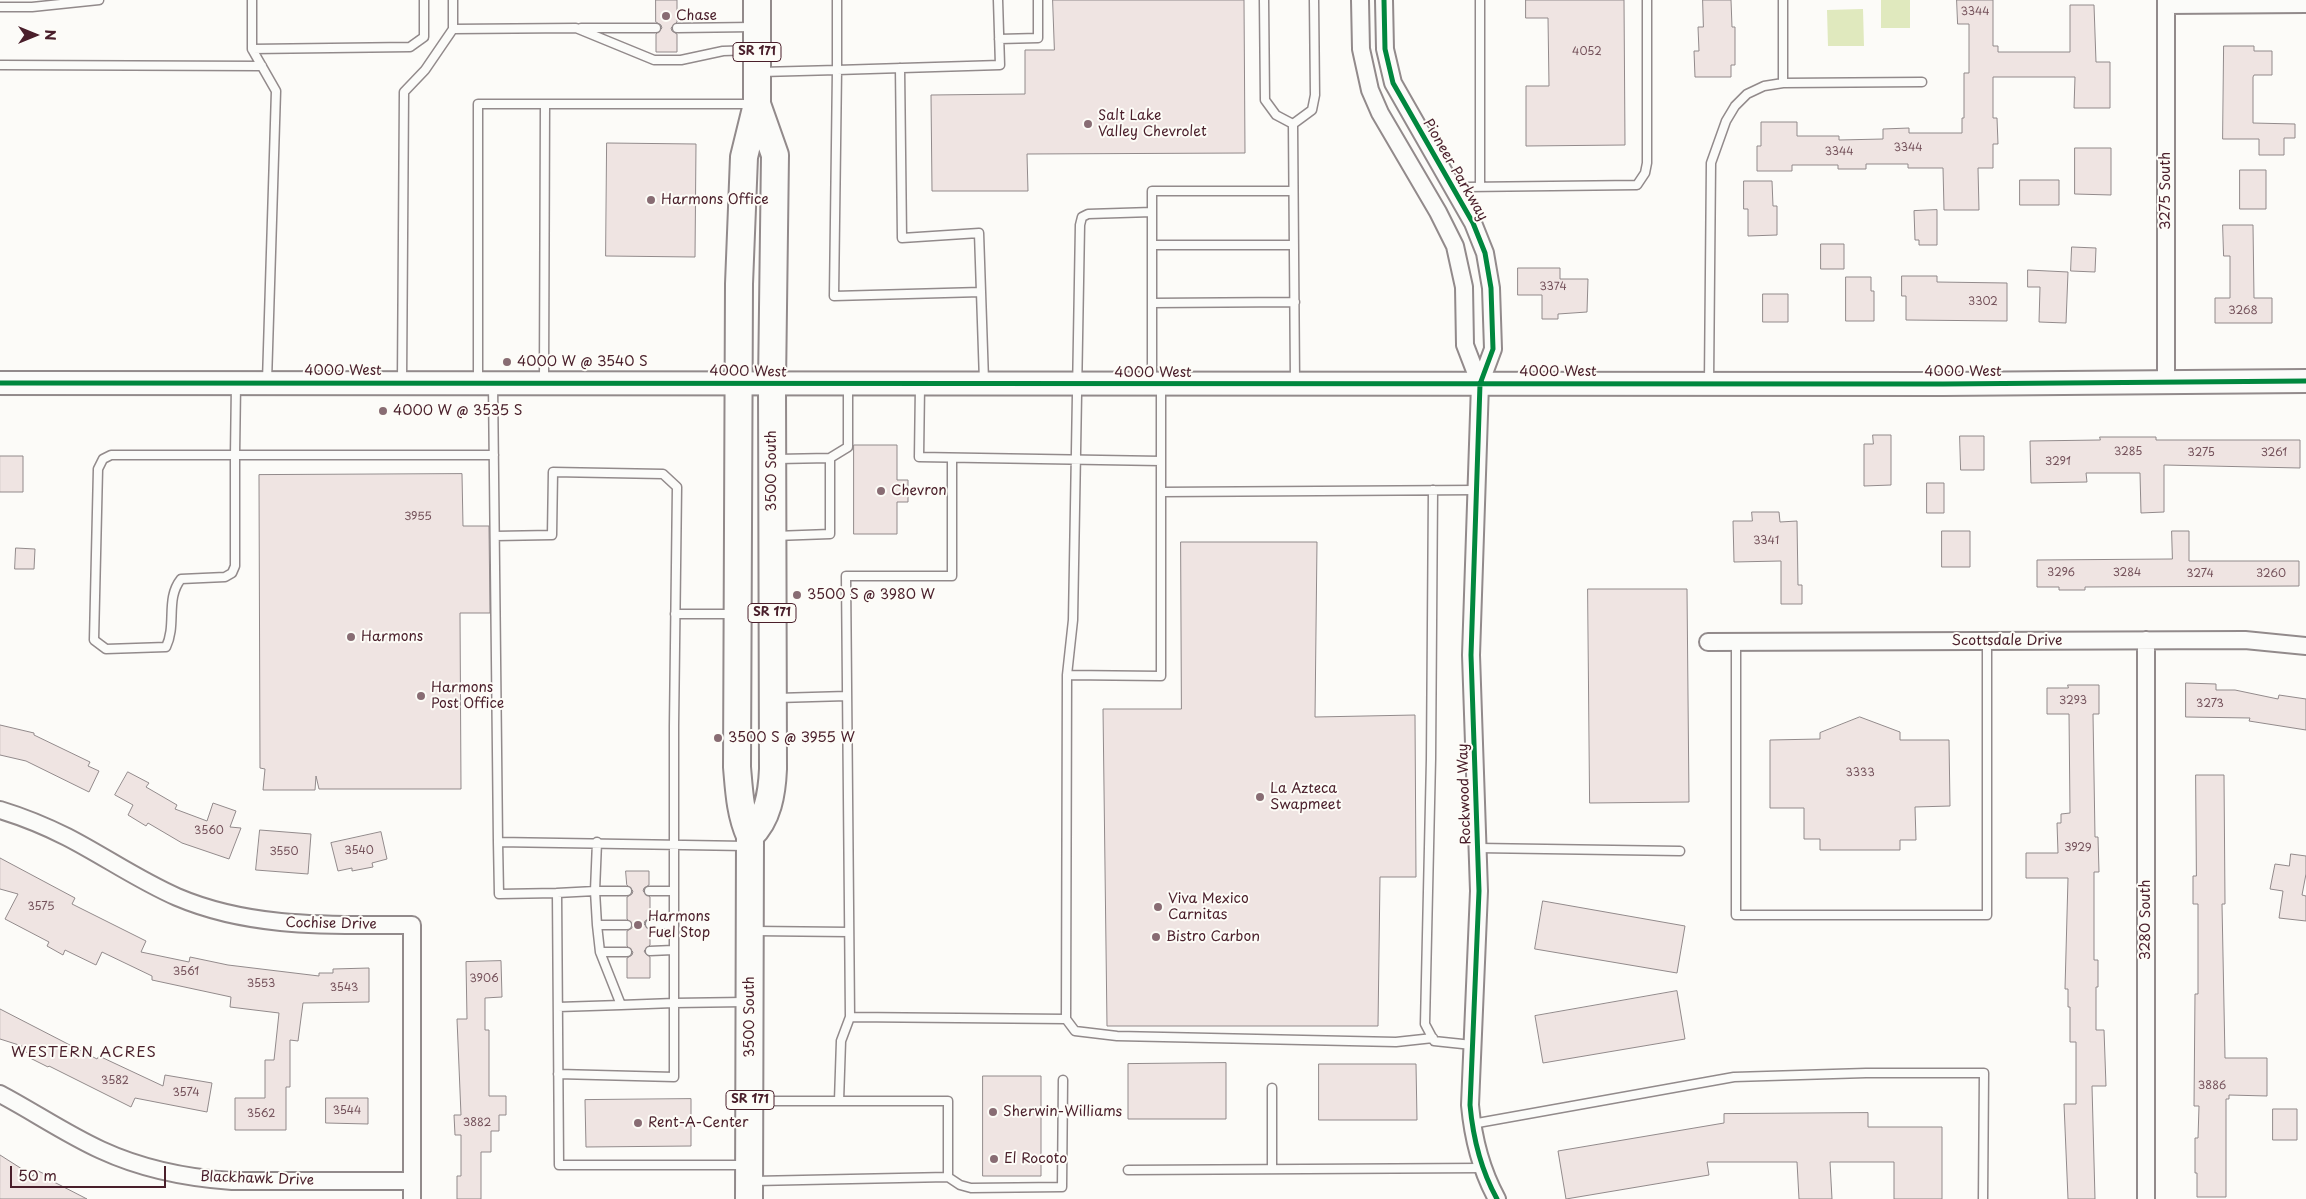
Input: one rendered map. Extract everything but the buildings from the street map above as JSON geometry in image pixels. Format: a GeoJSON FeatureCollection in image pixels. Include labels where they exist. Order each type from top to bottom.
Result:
{"type":"FeatureCollection","features":[{"type":"Feature","properties":{"kind":"main road","name":"3500 South"},"geometry":{"type":"LineString","coordinates":[[750,1182],[750,841],[741,805],[737,767],[737,383],[744,157],[757,104],[757,0]]}},
{"type":"Feature","properties":{"kind":"main road","name":"3500 South"},"geometry":{"type":"LineString","coordinates":[[750,841],[765,813],[772,784],[773,698],[772,384],[775,155],[757,104]]}},
{"type":"Feature","properties":{"kind":"street"},"geometry":{"type":"LineString","coordinates":[[1360,0],[1361,49],[1370,90],[1380,113],[1438,212],[1455,246],[1464,287],[1465,345],[1480,384]]}},
{"type":"Feature","properties":{"kind":"street","name":"Pioneer Parkway"},"geometry":{"type":"LineString","coordinates":[[1384,0],[1386,49],[1393,84],[1481,239],[1491,288],[1493,350],[1480,384]]}},
{"type":"Feature","properties":{"kind":"street"},"geometry":{"type":"LineString","coordinates":[[2166,2],[2306,4]]}},
{"type":"Feature","properties":{"kind":"street","name":"3275 South"},"geometry":{"type":"LineString","coordinates":[[2166,2],[2166,381]]}},
{"type":"Feature","properties":{"kind":"street","name":"4000 West"},"geometry":{"type":"LineString","coordinates":[[0,383],[1709,384],[2306,381]]}},
{"type":"Feature","properties":{"kind":"street","name":"Rockwood Way"},"geometry":{"type":"LineString","coordinates":[[1480,384],[1471,655],[1478,848],[1478,935],[1470,1105],[1472,1124],[1483,1168],[1498,1199]]}},
{"type":"Feature","properties":{"kind":"street","name":"3280 South"},"geometry":{"type":"LineString","coordinates":[[2146,640],[2146,1199]]}},
{"type":"Feature","properties":{"kind":"street","name":"Scottsdale Drive"},"geometry":{"type":"LineString","coordinates":[[1708,642],[2258,640],[2306,646]]}},
{"type":"Feature","properties":{"kind":"street","name":"Cochise Drive"},"geometry":{"type":"LineString","coordinates":[[0,810],[42,824],[178,897],[220,912],[291,924],[412,925],[412,1199]]}},
{"type":"Feature","properties":{"kind":"street","name":"Blackhawk Drive"},"geometry":{"type":"LineString","coordinates":[[0,1094],[100,1150],[164,1171],[210,1180],[232,1181],[412,1181]]}},
{"type":"Feature","properties":{"kind":"lane"},"geometry":{"type":"LineString","coordinates":[[0,7],[99,0]]}},
{"type":"Feature","properties":{"kind":"lane"},"geometry":{"type":"LineString","coordinates":[[252,0],[252,49],[276,90],[267,383]]}},
{"type":"Feature","properties":{"kind":"lane"},"geometry":{"type":"LineString","coordinates":[[252,49],[410,47],[424,36],[424,0]]}},
{"type":"Feature","properties":{"kind":"lane"},"geometry":{"type":"LineString","coordinates":[[402,382],[404,92],[425,70],[453,29],[453,0]]}},
{"type":"Feature","properties":{"kind":"lane"},"geometry":{"type":"LineString","coordinates":[[838,0],[834,296],[981,292]]}},
{"type":"Feature","properties":{"kind":"lane"},"geometry":{"type":"LineString","coordinates":[[677,28],[837,70],[1000,65],[998,0]]}},
{"type":"Feature","properties":{"kind":"lane"},"geometry":{"type":"LineString","coordinates":[[999,39],[1038,38],[1038,0]]}},
{"type":"Feature","properties":{"kind":"lane"},"geometry":{"type":"LineString","coordinates":[[1264,0],[1265,100],[1276,114],[1293,124]]}},
{"type":"Feature","properties":{"kind":"lane"},"geometry":{"type":"LineString","coordinates":[[1293,124],[1312,110],[1315,95],[1314,0]]}},
{"type":"Feature","properties":{"kind":"lane"},"geometry":{"type":"LineString","coordinates":[[1480,0],[1480,188]]}},
{"type":"Feature","properties":{"kind":"lane"},"geometry":{"type":"LineString","coordinates":[[1456,194],[1466,188],[1637,185],[1645,173],[1647,163],[1647,0]]}},
{"type":"Feature","properties":{"kind":"lane"},"geometry":{"type":"LineString","coordinates":[[1783,0],[1783,83]]}},
{"type":"Feature","properties":{"kind":"lane"},"geometry":{"type":"LineString","coordinates":[[576,28],[654,60],[681,60],[723,51],[757,50]]}},
{"type":"Feature","properties":{"kind":"lane"},"geometry":{"type":"LineString","coordinates":[[453,29],[656,28]]}},
{"type":"Feature","properties":{"kind":"lane"},"geometry":{"type":"LineString","coordinates":[[0,66],[262,66]]}},
{"type":"Feature","properties":{"kind":"lane"},"geometry":{"type":"LineString","coordinates":[[900,68],[902,238],[979,233],[984,384]]}},
{"type":"Feature","properties":{"kind":"lane"},"geometry":{"type":"LineString","coordinates":[[1709,384],[1711,163],[1726,121],[1735,106],[1747,94],[1764,86],[1783,83],[1922,82]]}},
{"type":"Feature","properties":{"kind":"lane"},"geometry":{"type":"LineString","coordinates":[[627,891],[499,894],[494,455],[486,382],[478,104],[757,104]]}},
{"type":"Feature","properties":{"kind":"lane"},"geometry":{"type":"LineString","coordinates":[[544,382],[545,104]]}},
{"type":"Feature","properties":{"kind":"lane"},"geometry":{"type":"LineString","coordinates":[[1293,124],[1295,384]]}},
{"type":"Feature","properties":{"kind":"lane"},"geometry":{"type":"LineString","coordinates":[[1067,676],[1160,676],[1161,461],[1152,303],[1152,191],[1293,191]]}},
{"type":"Feature","properties":{"kind":"lane"},"geometry":{"type":"LineString","coordinates":[[1152,212],[1088,214],[1082,217],[1080,225],[1073,620],[1067,676],[1066,1019],[1075,1031],[1117,1036],[1396,1042],[1432,1038]]}},
{"type":"Feature","properties":{"kind":"lane"},"geometry":{"type":"LineString","coordinates":[[1152,245],[1294,245]]}},
{"type":"Feature","properties":{"kind":"lane"},"geometry":{"type":"LineString","coordinates":[[1152,303],[1295,302]]}},
{"type":"Feature","properties":{"kind":"lane"},"geometry":{"type":"LineString","coordinates":[[236,383],[234,455],[235,566],[232,573],[225,577],[181,579],[173,594],[172,635],[166,647],[106,649],[94,640],[98,469],[103,459],[111,455],[234,455],[494,455]]}},
{"type":"Feature","properties":{"kind":"lane"},"geometry":{"type":"LineString","coordinates":[[772,459],[830,458],[848,447],[848,384]]}},
{"type":"Feature","properties":{"kind":"lane"},"geometry":{"type":"LineString","coordinates":[[920,384],[919,457],[1161,461]]}},
{"type":"Feature","properties":{"kind":"lane"},"geometry":{"type":"LineString","coordinates":[[772,536],[830,534],[830,458]]}},
{"type":"Feature","properties":{"kind":"lane"},"geometry":{"type":"LineString","coordinates":[[839,1101],[841,1041],[850,1017],[846,576],[952,576],[952,458]]}},
{"type":"Feature","properties":{"kind":"lane"},"geometry":{"type":"LineString","coordinates":[[496,536],[552,535],[552,472],[663,474],[677,487],[673,845],[674,1077],[558,1074]]}},
{"type":"Feature","properties":{"kind":"lane"},"geometry":{"type":"LineString","coordinates":[[1433,490],[1431,768],[1425,1024],[1434,1041],[1472,1045]]}},
{"type":"Feature","properties":{"kind":"lane"},"geometry":{"type":"LineString","coordinates":[[1161,492],[1477,490]]}},
{"type":"Feature","properties":{"kind":"lane"},"geometry":{"type":"LineString","coordinates":[[675,614],[737,614]]}},
{"type":"Feature","properties":{"kind":"lane"},"geometry":{"type":"LineString","coordinates":[[1736,642],[1736,915],[1986,915],[1986,641]]}},
{"type":"Feature","properties":{"kind":"lane"},"geometry":{"type":"LineString","coordinates":[[773,698],[847,696]]}},
{"type":"Feature","properties":{"kind":"lane"},"geometry":{"type":"LineString","coordinates":[[498,842],[596,842],[673,845],[750,841]]}},
{"type":"Feature","properties":{"kind":"lane"},"geometry":{"type":"LineString","coordinates":[[596,842],[596,925],[600,952],[621,1006]]}},
{"type":"Feature","properties":{"kind":"lane"},"geometry":{"type":"LineString","coordinates":[[1478,848],[1680,851]]}},
{"type":"Feature","properties":{"kind":"lane"},"geometry":{"type":"LineString","coordinates":[[650,891],[673,892]]}},
{"type":"Feature","properties":{"kind":"lane"},"geometry":{"type":"LineString","coordinates":[[557,893],[559,1165],[750,1182],[948,1178],[960,1185],[971,1188],[1062,1187],[1063,1080]]}},
{"type":"Feature","properties":{"kind":"lane"},"geometry":{"type":"LineString","coordinates":[[650,924],[673,924]]}},
{"type":"Feature","properties":{"kind":"lane"},"geometry":{"type":"LineString","coordinates":[[596,925],[627,925]]}},
{"type":"Feature","properties":{"kind":"lane"},"geometry":{"type":"LineString","coordinates":[[750,932],[849,932]]}},
{"type":"Feature","properties":{"kind":"lane"},"geometry":{"type":"LineString","coordinates":[[650,951],[673,950]]}},
{"type":"Feature","properties":{"kind":"lane"},"geometry":{"type":"LineString","coordinates":[[600,952],[627,952]]}},
{"type":"Feature","properties":{"kind":"lane"},"geometry":{"type":"LineString","coordinates":[[558,1007],[750,1002]]}},
{"type":"Feature","properties":{"kind":"lane"},"geometry":{"type":"LineString","coordinates":[[850,1017],[1066,1019]]}},
{"type":"Feature","properties":{"kind":"lane"},"geometry":{"type":"LineString","coordinates":[[1472,1124],[1734,1077],[1866,1073],[1984,1074],[1983,1199]]}},
{"type":"Feature","properties":{"kind":"lane"},"geometry":{"type":"LineString","coordinates":[[1272,1088],[1272,1169]]}},
{"type":"Feature","properties":{"kind":"lane"},"geometry":{"type":"LineString","coordinates":[[750,1101],[948,1101],[948,1178]]}},
{"type":"Feature","properties":{"kind":"lane"},"geometry":{"type":"LineString","coordinates":[[1128,1170],[1483,1168]]}},
{"type":"Feature","properties":{"kind":"green space"},"geometry":{"type":"Polygon","coordinates":[[[1881,0],[1910,0],[1910,28],[1881,28],[1881,0]]]}},
{"type":"Feature","properties":{"kind":"green space"},"geometry":{"type":"Polygon","coordinates":[[[1863,9],[1864,46],[1828,46],[1827,10],[1863,9]]]}},
{"type":"Feature","properties":{"kind":"cycle path"},"geometry":{"type":"LineString","coordinates":[[1384,0],[1385,49],[1393,83],[1473,223],[1485,253],[1491,288],[1493,349],[1480,384],[1471,655],[1479,891],[1470,1105],[1473,1130],[1479,1154],[1486,1177],[1497,1199]]}},
{"type":"Feature","properties":{"kind":"cycle path"},"geometry":{"type":"LineString","coordinates":[[0,383],[1943,384],[2306,381]]}},
{"type":"Feature","properties":{"kind":"place","name":"Chase"},"geometry":{"type":"Point","coordinates":[666,16]}},
{"type":"Feature","properties":{"kind":"place","name":"Salt Lake Valley Chevrolet"},"geometry":{"type":"Point","coordinates":[1088,124]}},
{"type":"Feature","properties":{"kind":"place","name":"Harmons Office"},"geometry":{"type":"Point","coordinates":[651,200]}},
{"type":"Feature","properties":{"kind":"place","name":"4000 W @ 3540 S"},"geometry":{"type":"Point","coordinates":[507,362]}},
{"type":"Feature","properties":{"kind":"place","name":"4000 W @ 3535 S"},"geometry":{"type":"Point","coordinates":[383,411]}},
{"type":"Feature","properties":{"kind":"place","name":"Chevron"},"geometry":{"type":"Point","coordinates":[881,491]}},
{"type":"Feature","properties":{"kind":"place","name":"3500 S @ 3980 W"},"geometry":{"type":"Point","coordinates":[797,595]}},
{"type":"Feature","properties":{"kind":"place","name":"Harmons"},"geometry":{"type":"Point","coordinates":[351,637]}},
{"type":"Feature","properties":{"kind":"place","name":"Harmons Post Office"},"geometry":{"type":"Point","coordinates":[421,696]}},
{"type":"Feature","properties":{"kind":"place","name":"3500 S @ 3955 W"},"geometry":{"type":"Point","coordinates":[718,738]}},
{"type":"Feature","properties":{"kind":"place","name":"La Azteca Swapmeet"},"geometry":{"type":"Point","coordinates":[1260,797]}},
{"type":"Feature","properties":{"kind":"place","name":"Viva Mexico Carnitas"},"geometry":{"type":"Point","coordinates":[1158,907]}},
{"type":"Feature","properties":{"kind":"place","name":"Harmons Fuel Stop"},"geometry":{"type":"Point","coordinates":[638,925]}},
{"type":"Feature","properties":{"kind":"place","name":"Bistro Carbon"},"geometry":{"type":"Point","coordinates":[1156,937]}},
{"type":"Feature","properties":{"kind":"place","name":"Sherwin-Williams"},"geometry":{"type":"Point","coordinates":[993,1112]}},
{"type":"Feature","properties":{"kind":"place","name":"Rent-A-Center"},"geometry":{"type":"Point","coordinates":[638,1123]}},
{"type":"Feature","properties":{"kind":"place","name":"El Rocoto"},"geometry":{"type":"Point","coordinates":[994,1159]}},
{"type":"Feature","properties":{"kind":"district","name":"WESTERN ACRES"},"geometry":{"type":"Point","coordinates":[84,1053]}}]}
